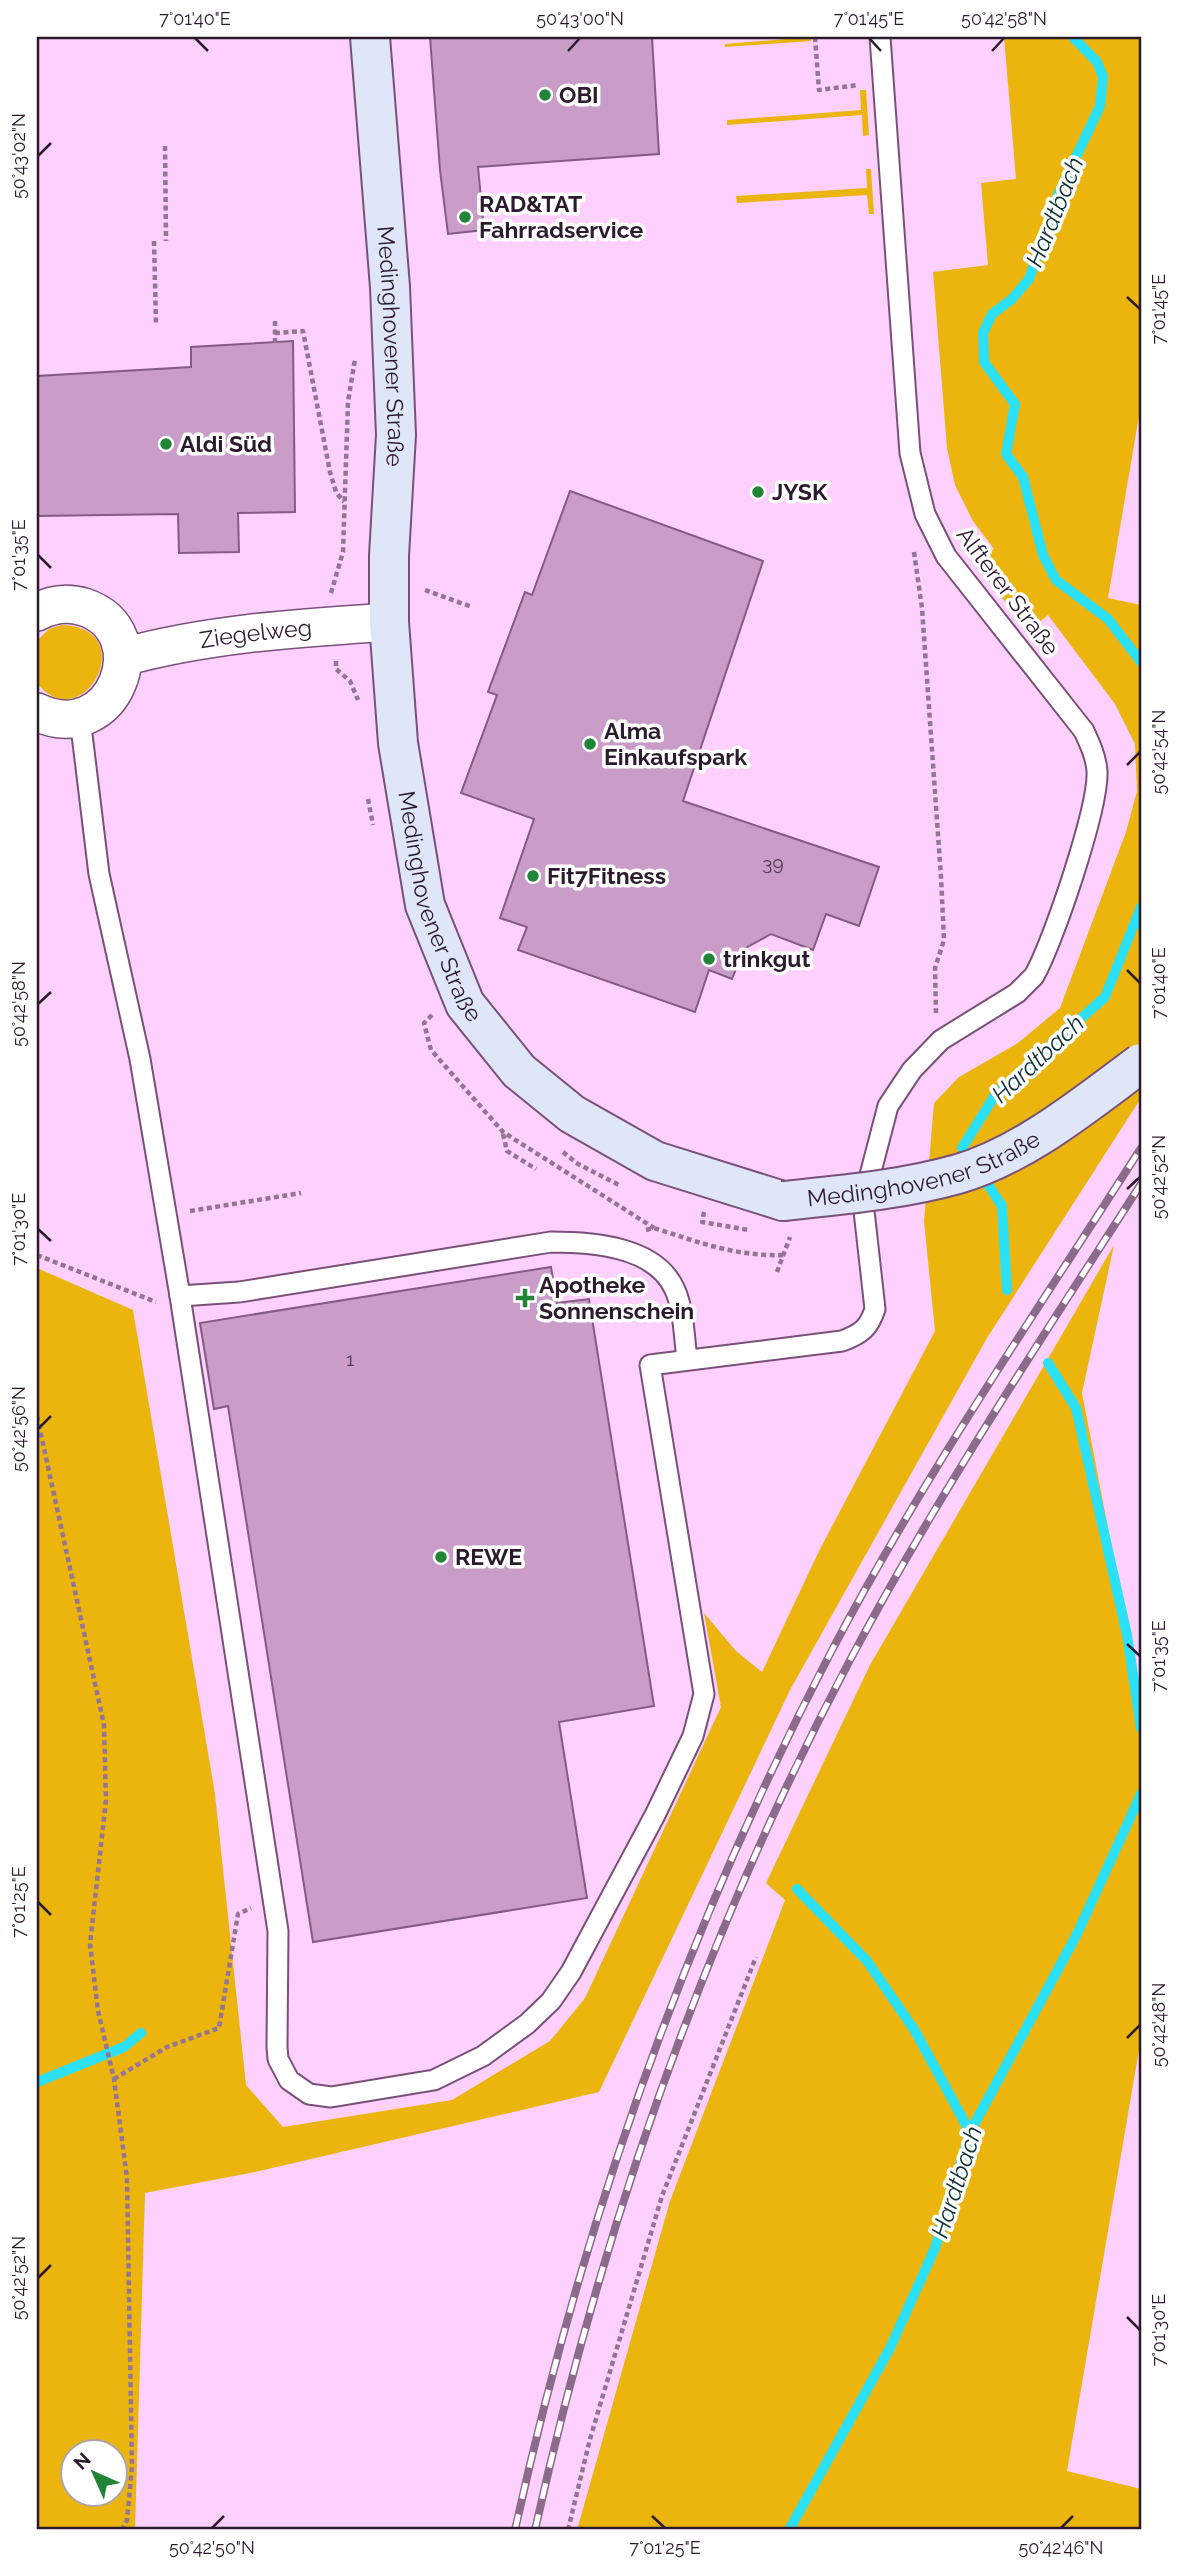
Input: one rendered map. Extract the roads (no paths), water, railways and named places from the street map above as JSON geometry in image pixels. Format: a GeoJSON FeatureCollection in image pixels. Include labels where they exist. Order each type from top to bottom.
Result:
{"type":"FeatureCollection","features":[{"type":"Feature","properties":{"kind":"main road","name":"Medinghovener Straße"},"geometry":{"type":"LineString","coordinates":[[370,37],[390,287],[396,435],[389,556],[389,622],[398,743],[425,905],[465,1003],[519,1071],[572,1114],[655,1161],[786,1219],[869,1192],[960,1174],[1018,1147],[1068,1117],[1141,1063]]}},
{"type":"Feature","properties":{"kind":"street"},"geometry":{"type":"LineString","coordinates":[[37,612],[65,604],[87,608],[109,624],[121,645],[123,657],[120,682],[114,693],[95,712],[80,718],[65,719],[37,712]]}},
{"type":"Feature","properties":{"kind":"street","name":"Ziegelweg"},"geometry":{"type":"LineString","coordinates":[[123,657],[165,645],[273,630],[389,622]]}},
{"type":"Feature","properties":{"kind":"lane","name":"Alfterer Straße"},"geometry":{"type":"LineString","coordinates":[[687,1359],[842,1341],[860,1334],[871,1324],[875,1309],[863,1202],[888,1106],[912,1070],[959,1028],[1017,993],[1034,976],[1091,814],[1097,773],[1084,731],[946,556],[919,497],[910,453],[880,37]]}},
{"type":"Feature","properties":{"kind":"lane"},"geometry":{"type":"LineString","coordinates":[[80,718],[99,874],[140,1059],[164,1216],[180,1296],[278,1931],[278,2059],[282,2070],[297,2087],[309,2094],[331,2096],[434,2080],[458,2070],[505,2041],[551,2001],[571,1972],[688,1748],[704,1694],[650,1366],[687,1359],[677,1293],[668,1277],[633,1255],[584,1242],[551,1242],[239,1292],[180,1296]]}},
{"type":"Feature","properties":{"kind":"waterway","name":"Hardtbach"},"geometry":{"type":"LineString","coordinates":[[1073,37],[1097,62],[1103,77],[1100,106],[1058,195],[1029,279],[1012,299],[992,314],[983,333],[984,362],[1015,404],[1006,454],[1023,477],[1043,555],[1056,580],[1108,619],[1141,662]]}},
{"type":"Feature","properties":{"kind":"waterway","name":"Hardtbach"},"geometry":{"type":"LineString","coordinates":[[972,1162],[962,1148],[995,1095],[1105,997],[1141,907]]}},
{"type":"Feature","properties":{"kind":"waterway","name":"Hardtbach"},"geometry":{"type":"LineString","coordinates":[[981,1174],[1002,1206],[1007,1290]]}},
{"type":"Feature","properties":{"kind":"waterway","name":"Hardtbach"},"geometry":{"type":"LineString","coordinates":[[1048,1363],[1076,1408],[1127,1635],[1141,1728]]}},
{"type":"Feature","properties":{"kind":"waterway","name":"Hardtbach"},"geometry":{"type":"LineString","coordinates":[[789,2530],[890,2348],[935,2248],[970,2132],[1077,1934],[1141,1794]]}},
{"type":"Feature","properties":{"kind":"waterway"},"geometry":{"type":"LineString","coordinates":[[797,1889],[867,1961],[915,2031],[970,2132]]}},
{"type":"Feature","properties":{"kind":"waterway"},"geometry":{"type":"LineString","coordinates":[[37,2082],[124,2047],[141,2033]]}},
{"type":"Feature","properties":{"kind":"railway"},"geometry":{"type":"LineString","coordinates":[[515,2530],[572,2303],[606,2191],[685,1971],[730,1863],[779,1757],[866,1587],[942,1459],[1141,1148]]}},
{"type":"Feature","properties":{"kind":"railway"},"geometry":{"type":"LineString","coordinates":[[535,2530],[592,2306],[626,2195],[704,1977],[748,1871],[797,1766],[882,1601],[990,1420],[1141,1184]]}},
{"type":"Feature","properties":{"kind":"place","name":"OBI"},"geometry":{"type":"Point","coordinates":[545,95]}},
{"type":"Feature","properties":{"kind":"place","name":"RAD&TAT Fahrradservice"},"geometry":{"type":"Point","coordinates":[465,217]}},
{"type":"Feature","properties":{"kind":"place","name":"Aldi Süd"},"geometry":{"type":"Point","coordinates":[166,444]}},
{"type":"Feature","properties":{"kind":"place","name":"JYSK"},"geometry":{"type":"Point","coordinates":[758,492]}},
{"type":"Feature","properties":{"kind":"place","name":"Alma Einkaufspark"},"geometry":{"type":"Point","coordinates":[590,744]}},
{"type":"Feature","properties":{"kind":"place","name":"Fit7Fitness"},"geometry":{"type":"Point","coordinates":[533,876]}},
{"type":"Feature","properties":{"kind":"place","name":"trinkgut"},"geometry":{"type":"Point","coordinates":[709,959]}},
{"type":"Feature","properties":{"kind":"place","name":"Apotheke Sonnenschein"},"geometry":{"type":"Point","coordinates":[525,1298]}},
{"type":"Feature","properties":{"kind":"place","name":"REWE"},"geometry":{"type":"Point","coordinates":[441,1557]}}]}
